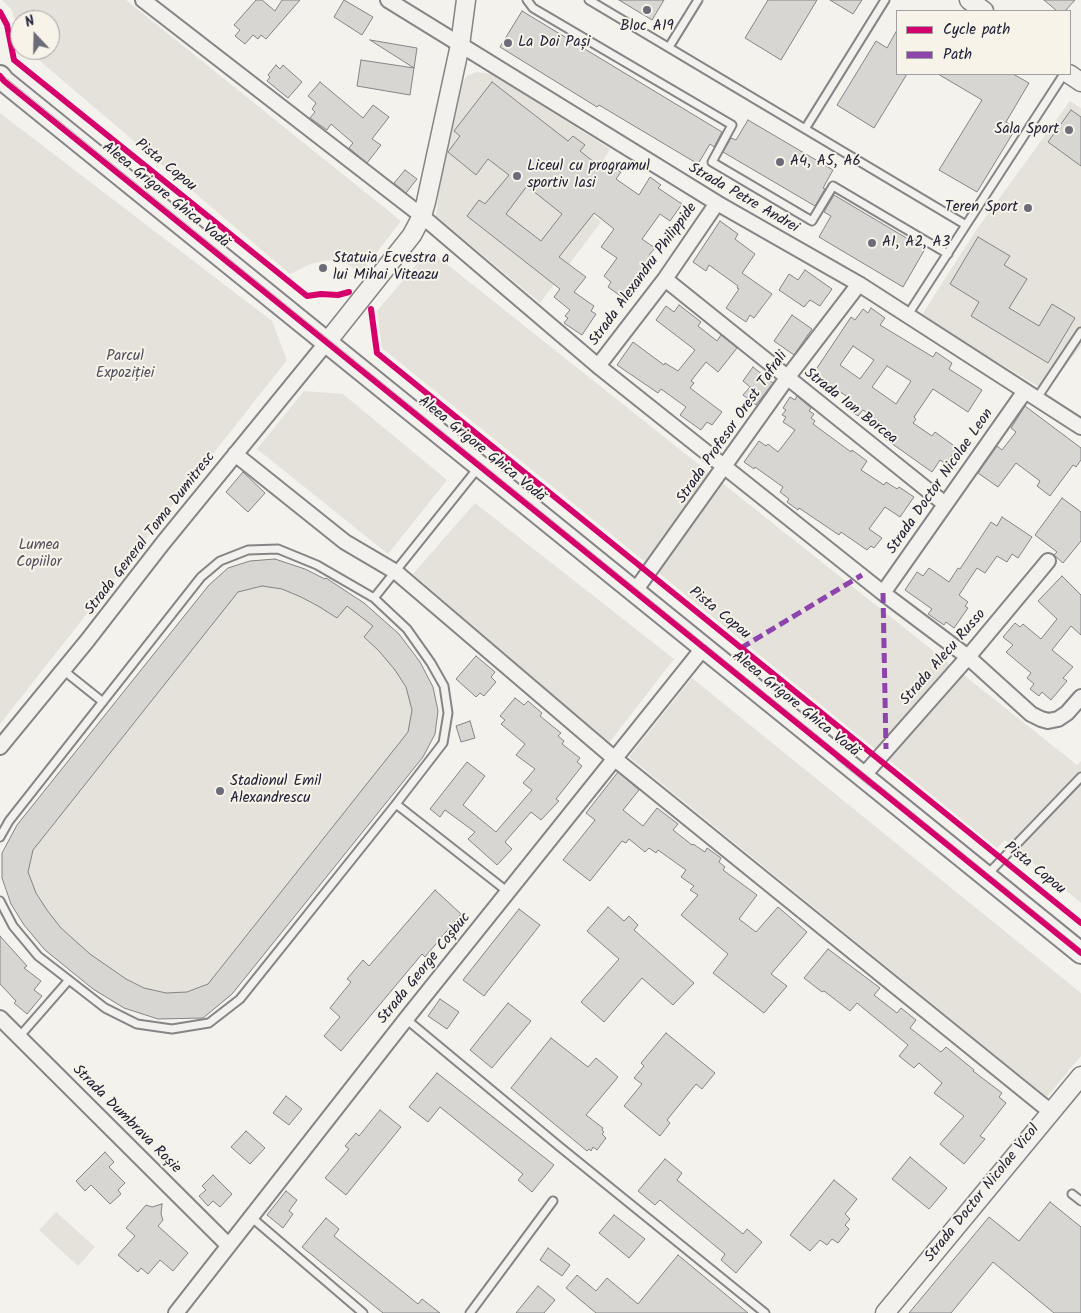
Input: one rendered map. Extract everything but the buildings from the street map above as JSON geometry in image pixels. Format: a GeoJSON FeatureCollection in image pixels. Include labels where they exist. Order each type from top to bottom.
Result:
{"type":"FeatureCollection","features":[{"type":"Feature","properties":{"kind":"main road","name":"Aleea Grigore Ghica Vodă"},"geometry":{"type":"LineString","coordinates":[[1,79],[1081,953]]}},
{"type":"Feature","properties":{"kind":"street"},"geometry":{"type":"LineString","coordinates":[[143,0],[422,216],[598,366],[883,593],[968,657],[1031,714],[1041,720],[1048,721],[1058,718],[1067,713],[1081,697]]}},
{"type":"Feature","properties":{"kind":"street","name":"Strada Petre Andrei"},"geometry":{"type":"LineString","coordinates":[[388,0],[717,203],[858,284],[1081,427]]}},
{"type":"Feature","properties":{"kind":"street"},"geometry":{"type":"LineString","coordinates":[[327,342],[412,235],[422,216],[460,45],[466,0]]}},
{"type":"Feature","properties":{"kind":"street"},"geometry":{"type":"LineString","coordinates":[[969,0],[983,10]]}},
{"type":"Feature","properties":{"kind":"street"},"geometry":{"type":"LineString","coordinates":[[1070,75],[1081,82]]}},
{"type":"Feature","properties":{"kind":"street","name":"Strada Alexandru Philippide"},"geometry":{"type":"LineString","coordinates":[[598,366],[665,279],[717,203]]}},
{"type":"Feature","properties":{"kind":"street","name":"Strada Ion Borcea"},"geometry":{"type":"LineString","coordinates":[[665,279],[945,504]]}},
{"type":"Feature","properties":{"kind":"street","name":"Strada Profesor Orest Tafrali"},"geometry":{"type":"LineString","coordinates":[[635,591],[725,468],[787,378],[858,284]]}},
{"type":"Feature","properties":{"kind":"street","name":"Strada General Toma Dumitresc"},"geometry":{"type":"LineString","coordinates":[[0,747],[327,342]]}},
{"type":"Feature","properties":{"kind":"street","name":"Strada Doctor Nicolae Leon"},"geometry":{"type":"LineString","coordinates":[[883,593],[1025,391]]}},
{"type":"Feature","properties":{"kind":"street"},"geometry":{"type":"LineString","coordinates":[[236,454],[346,542],[396,572],[615,759],[1050,1112]]}},
{"type":"Feature","properties":{"kind":"street","name":"Strada Alecu Russo"},"geometry":{"type":"LineString","coordinates":[[863,776],[968,657],[1048,561]]}},
{"type":"Feature","properties":{"kind":"street","name":"Strada George Coșbuc"},"geometry":{"type":"LineString","coordinates":[[176,1313],[406,1019],[704,647]]}},
{"type":"Feature","properties":{"kind":"street","name":"Strada Dumbrava Roșie"},"geometry":{"type":"LineString","coordinates":[[0,1018],[228,1245]]}},
{"type":"Feature","properties":{"kind":"street","name":"Strada Doctor Nicolae Vicol"},"geometry":{"type":"LineString","coordinates":[[885,1313],[1081,1076]]}},
{"type":"Feature","properties":{"kind":"lane"},"geometry":{"type":"LineString","coordinates":[[527,0],[533,8],[732,125],[712,162],[812,221],[833,186],[948,254]]}},
{"type":"Feature","properties":{"kind":"lane"},"geometry":{"type":"LineString","coordinates":[[590,0],[966,225]]}},
{"type":"Feature","properties":{"kind":"lane"},"geometry":{"type":"LineString","coordinates":[[669,47],[698,0]]}},
{"type":"Feature","properties":{"kind":"lane"},"geometry":{"type":"LineString","coordinates":[[805,129],[885,0]]}},
{"type":"Feature","properties":{"kind":"lane"},"geometry":{"type":"LineString","coordinates":[[911,310],[1063,75]]}},
{"type":"Feature","properties":{"kind":"lane"},"geometry":{"type":"LineString","coordinates":[[1037,398],[1081,332]]}},
{"type":"Feature","properties":{"kind":"lane"},"geometry":{"type":"LineString","coordinates":[[374,598],[480,466]]}},
{"type":"Feature","properties":{"kind":"lane"},"geometry":{"type":"LineString","coordinates":[[0,837],[9,821],[201,577],[220,561],[248,550],[278,549],[294,555],[318,565],[374,598],[407,630],[431,663],[444,686],[448,713],[443,743],[240,998],[209,1023],[172,1029],[137,1024],[105,1008],[38,956],[13,926],[0,901]]}},
{"type":"Feature","properties":{"kind":"lane"},"geometry":{"type":"LineString","coordinates":[[63,670],[103,702]]}},
{"type":"Feature","properties":{"kind":"lane"},"geometry":{"type":"LineString","coordinates":[[986,876],[1081,776]]}},
{"type":"Feature","properties":{"kind":"lane"},"geometry":{"type":"LineString","coordinates":[[396,804],[508,892]]}},
{"type":"Feature","properties":{"kind":"lane"},"geometry":{"type":"LineString","coordinates":[[19,1037],[68,980]]}},
{"type":"Feature","properties":{"kind":"lane"},"geometry":{"type":"LineString","coordinates":[[406,1019],[765,1313]]}},
{"type":"Feature","properties":{"kind":"lane"},"geometry":{"type":"LineString","coordinates":[[1072,1194],[1081,1201]]}},
{"type":"Feature","properties":{"kind":"lane"},"geometry":{"type":"LineString","coordinates":[[470,1313],[553,1201]]}},
{"type":"Feature","properties":{"kind":"lane"},"geometry":{"type":"LineString","coordinates":[[250,1216],[363,1313]]}},
{"type":"Feature","properties":{"kind":"shaded area"},"geometry":{"type":"Polygon","coordinates":[[[2,0],[126,0],[401,221],[361,273],[347,264],[326,260],[308,265],[290,274],[39,60],[60,60],[60,10],[12,10],[2,0]]]}},
{"type":"Feature","properties":{"kind":"shaded area","name":"Liceul cu programul sportiv Iasi"},"geometry":{"type":"Polygon","coordinates":[[[477,72],[491,74],[610,149],[578,202],[601,222],[540,303],[436,216],[445,139],[455,102],[462,83],[467,76],[477,72]]]}},
{"type":"Feature","properties":{"kind":"shaded area"},"geometry":{"type":"Polygon","coordinates":[[[1070,101],[1081,108],[1081,346],[1046,391],[921,316],[977,229],[1070,101]]]}},
{"type":"Feature","properties":{"kind":"shaded area","name":"Parcul Expoziției"},"geometry":{"type":"Polygon","coordinates":[[[0,113],[272,321],[287,360],[0,724],[0,113]]]}},
{"type":"Feature","properties":{"kind":"shaded area"},"geometry":{"type":"Polygon","coordinates":[[[429,250],[1077,765],[1081,761],[1081,903],[1005,840],[997,848],[382,348],[377,311],[429,250]]]}},
{"type":"Feature","properties":{"kind":"shaded area"},"geometry":{"type":"Polygon","coordinates":[[[304,391],[343,394],[447,480],[388,554],[257,449],[304,391]]]}},
{"type":"Feature","properties":{"kind":"shaded area"},"geometry":{"type":"Polygon","coordinates":[[[475,503],[674,659],[609,743],[413,574],[475,503]]]}},
{"type":"Feature","properties":{"kind":"shaded area","name":"Stadionul Emil Alexandrescu"},"geometry":{"type":"Polygon","coordinates":[[[275,559],[305,569],[337,585],[420,662],[433,687],[438,711],[423,757],[232,994],[210,1013],[186,1018],[158,1019],[124,1008],[93,989],[45,950],[2,878],[2,853],[17,825],[209,585],[228,568],[250,561],[275,559]]]}},
{"type":"Feature","properties":{"kind":"shaded area"},"geometry":{"type":"Polygon","coordinates":[[[692,678],[1081,993],[1081,1056],[1047,1097],[629,757],[692,678]]]}},
{"type":"Feature","properties":{"kind":"shaded area"},"geometry":{"type":"Polygon","coordinates":[[[56,1212],[95,1247],[78,1266],[39,1230],[56,1212]]]}},
{"type":"Feature","properties":{"kind":"tram line"},"geometry":{"type":"LineString","coordinates":[[0,73],[1081,949]]}},
{"type":"Feature","properties":{"kind":"tram line"},"geometry":{"type":"LineString","coordinates":[[836,759],[873,789]]}},
{"type":"Feature","properties":{"kind":"marked path"},"geometry":{"type":"LineString","coordinates":[[741,648],[862,575]]}},
{"type":"Feature","properties":{"kind":"marked path"},"geometry":{"type":"LineString","coordinates":[[883,593],[886,749]]}},
{"type":"Feature","properties":{"kind":"cycle path","name":"Pista Copou"},"geometry":{"type":"LineString","coordinates":[[0,12],[7,25],[14,60],[307,296],[321,294],[338,295],[349,292]]}},
{"type":"Feature","properties":{"kind":"cycle path"},"geometry":{"type":"LineString","coordinates":[[0,76],[1081,953]]}},
{"type":"Feature","properties":{"kind":"cycle path","name":"Pista Copou"},"geometry":{"type":"LineString","coordinates":[[371,309],[377,353],[1081,923]]}},
{"type":"Feature","properties":{"kind":"place","name":"Bloc A19"},"geometry":{"type":"Point","coordinates":[647,10]}},
{"type":"Feature","properties":{"kind":"place","name":"La Doi Pași"},"geometry":{"type":"Point","coordinates":[508,43]}},
{"type":"Feature","properties":{"kind":"place","name":"Sala Sport"},"geometry":{"type":"Point","coordinates":[1069,130]}},
{"type":"Feature","properties":{"kind":"place","name":"A4, A5, A6"},"geometry":{"type":"Point","coordinates":[780,162]}},
{"type":"Feature","properties":{"kind":"place","name":"Liceul cu programul sportiv Iasi"},"geometry":{"type":"Point","coordinates":[517,176]}},
{"type":"Feature","properties":{"kind":"place","name":"Teren Sport"},"geometry":{"type":"Point","coordinates":[1028,208]}},
{"type":"Feature","properties":{"kind":"place","name":"A1, A2, A3"},"geometry":{"type":"Point","coordinates":[872,243]}},
{"type":"Feature","properties":{"kind":"place","name":"Statuia Ecvestra a lui Mihai Viteazu"},"geometry":{"type":"Point","coordinates":[323,268]}},
{"type":"Feature","properties":{"kind":"place","name":"Stadionul Emil Alexandrescu"},"geometry":{"type":"Point","coordinates":[220,791]}},
{"type":"Feature","properties":{"kind":"park label","name":"Lumea Copiilor"},"geometry":{"type":"Point","coordinates":[39,554]}}]}
